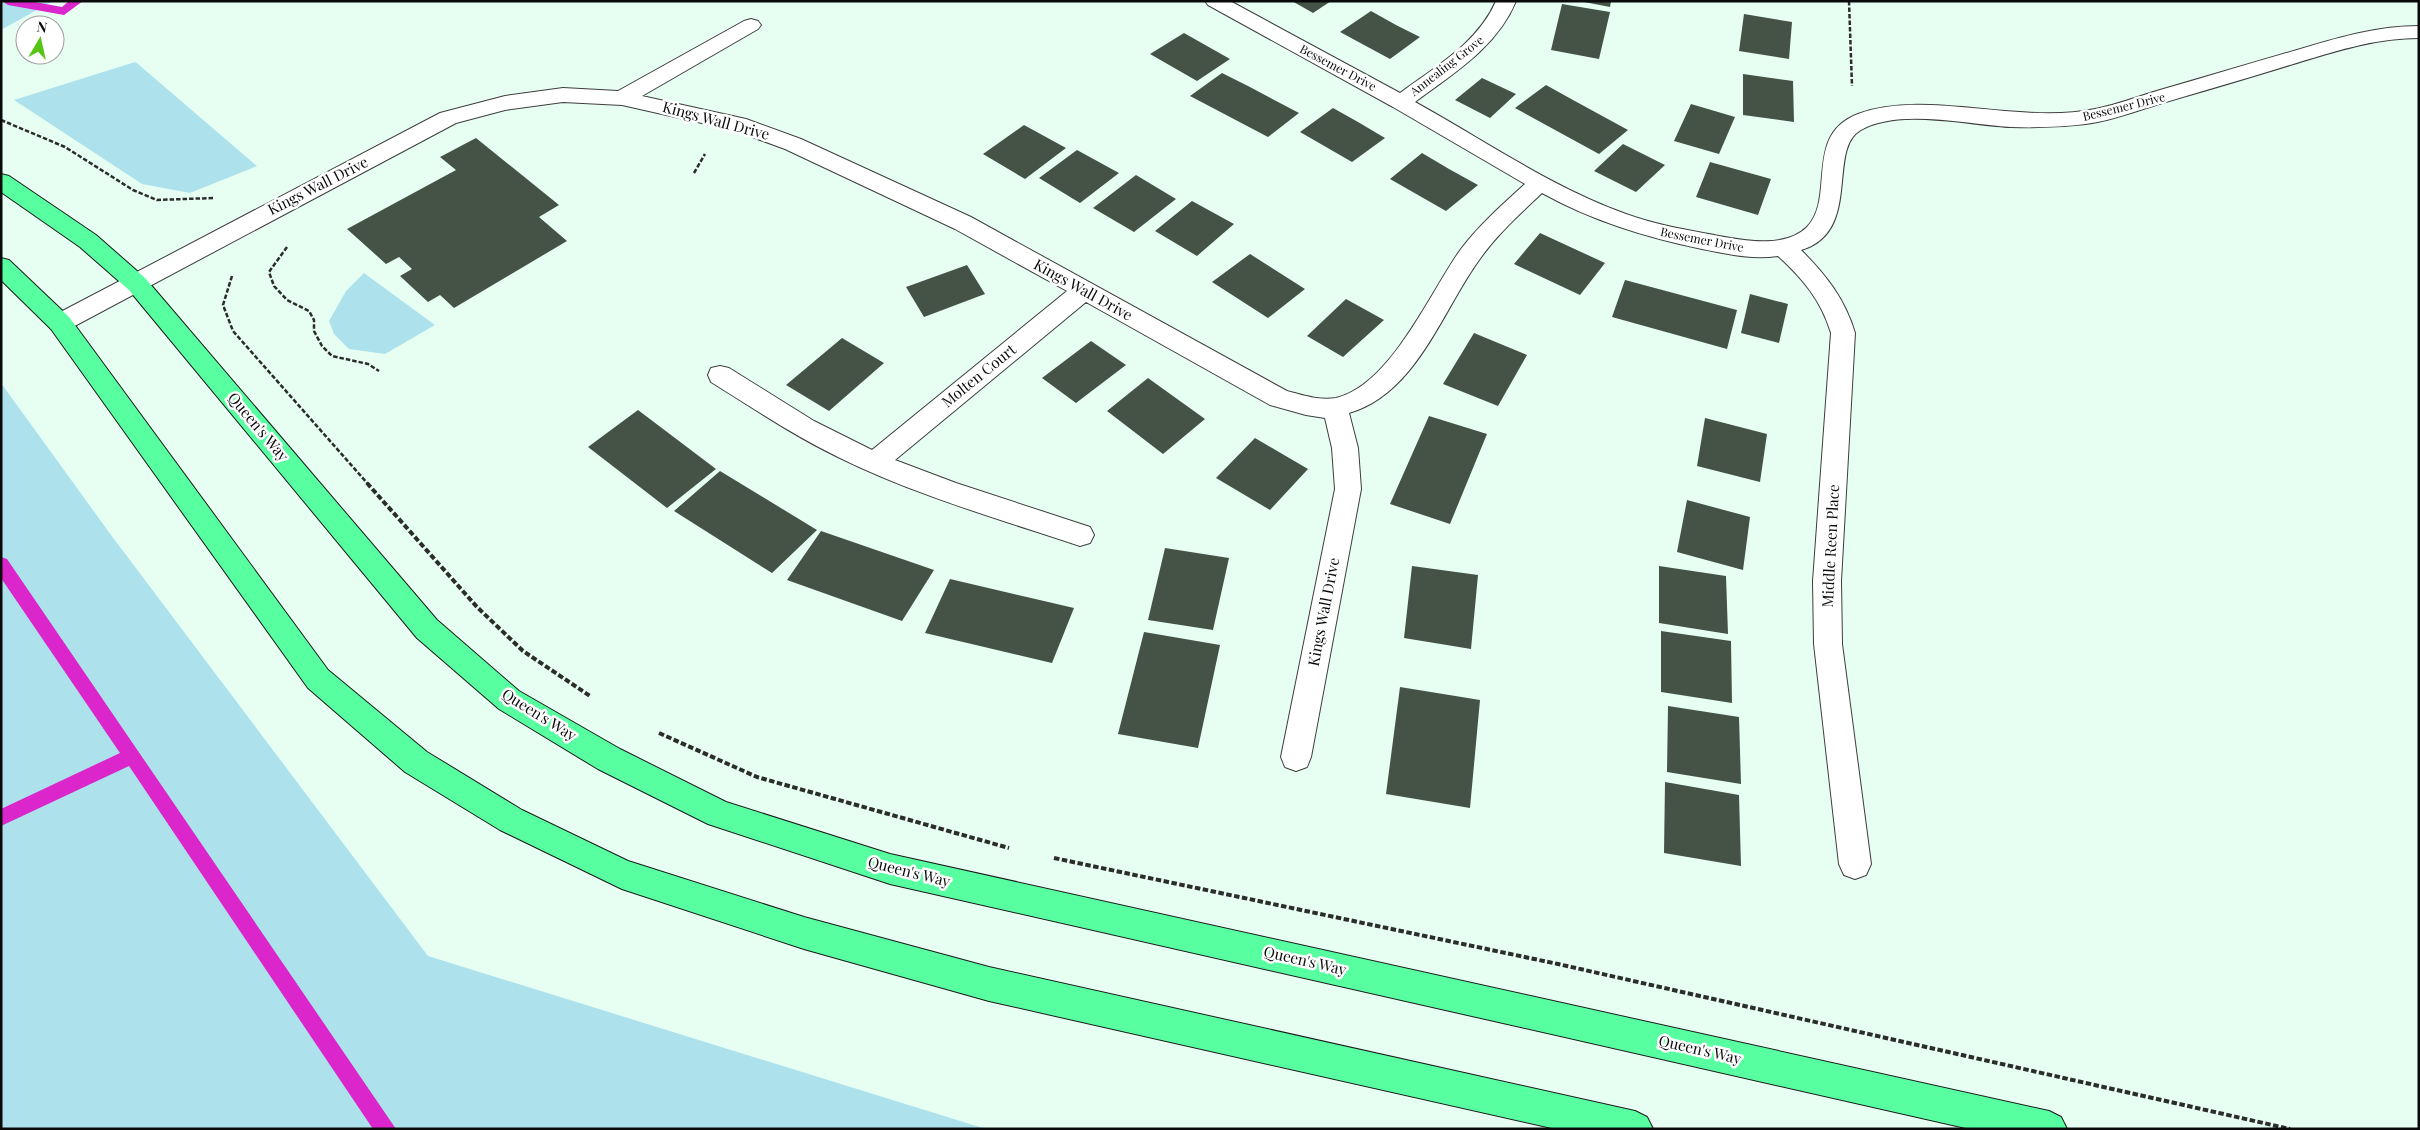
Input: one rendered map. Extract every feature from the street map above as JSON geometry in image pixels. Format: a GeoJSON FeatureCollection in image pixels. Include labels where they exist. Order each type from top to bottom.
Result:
{"type":"FeatureCollection","features":[{"type":"Feature","properties":{"kind":"main road","name":"Queen's Way"},"geometry":{"type":"LineString","coordinates":[[1,181],[88,240],[137,284],[427,629],[510,700],[609,759],[719,814],[890,869],[2049,1129]]}},
{"type":"Feature","properties":{"kind":"main road"},"geometry":{"type":"LineString","coordinates":[[1,266],[60,322],[318,679],[416,762],[511,820],[622,874],[804,933],[980,982],[1636,1129]]}},
{"type":"Feature","properties":{"kind":"street","name":"Bessemer Drive"},"geometry":{"type":"LineString","coordinates":[[1215,1],[1401,102],[1540,182],[1608,216],[1638,227],[1733,248],[1759,250],[1783,247],[1801,242],[1813,235],[1823,222],[1828,207],[1838,145],[1850,127],[1876,117],[1912,114],[2060,121],[2096,116],[2362,38],[2401,32],[2419,32]]}},
{"type":"Feature","properties":{"kind":"street","name":"Annealing Grove"},"geometry":{"type":"LineString","coordinates":[[1401,102],[1480,42],[1494,27],[1506,1]]}},
{"type":"Feature","properties":{"kind":"street"},"geometry":{"type":"LineString","coordinates":[[622,98],[751,25]]}},
{"type":"Feature","properties":{"kind":"street","name":"Kings Wall Drive"},"geometry":{"type":"LineString","coordinates":[[60,322],[137,284],[246,223],[448,118],[505,103],[563,95],[622,98],[738,124],[793,144],[963,223],[1279,398],[1306,406],[1335,408],[1357,400],[1374,389],[1406,357],[1469,256],[1495,224],[1540,182]]}},
{"type":"Feature","properties":{"kind":"street","name":"Middle Reen Place"},"geometry":{"type":"LineString","coordinates":[[1783,247],[1827,292],[1838,312],[1843,333],[1827,581],[1828,644],[1855,864]]}},
{"type":"Feature","properties":{"kind":"street","name":"Molten Court"},"geometry":{"type":"LineString","coordinates":[[875,462],[1084,291]]}},
{"type":"Feature","properties":{"kind":"street"},"geometry":{"type":"LineString","coordinates":[[720,375],[818,435],[875,462],[975,501],[1080,535]]}},
{"type":"Feature","properties":{"kind":"street","name":"Kings Wall Drive"},"geometry":{"type":"LineString","coordinates":[[1296,757],[1348,489],[1345,448],[1335,408]]}},
{"type":"Feature","properties":{"kind":"path"},"geometry":{"type":"LineString","coordinates":[[1849,1],[1853,98],[1865,121]]}},
{"type":"Feature","properties":{"kind":"path"},"geometry":{"type":"LineString","coordinates":[[1,120],[65,147],[134,190],[157,200],[218,198],[246,223]]}},
{"type":"Feature","properties":{"kind":"path"},"geometry":{"type":"LineString","coordinates":[[292,241],[269,272],[274,286],[287,300],[309,311],[314,320],[314,331],[322,346],[332,356],[368,364],[379,371]]}},
{"type":"Feature","properties":{"kind":"path"},"geometry":{"type":"LineString","coordinates":[[234,272],[223,306],[233,331],[477,607],[523,651],[597,700]]}},
{"type":"Feature","properties":{"kind":"path"},"geometry":{"type":"LineString","coordinates":[[658,732],[757,777],[1014,850]]}},
{"type":"Feature","properties":{"kind":"path"},"geometry":{"type":"LineString","coordinates":[[1053,858],[1558,964],[2290,1129]]}},
{"type":"Feature","properties":{"kind":"shaded area"},"geometry":{"type":"Polygon","coordinates":[[[1,1],[53,1],[28,15],[15,15],[15,22],[1,30],[1,1]]]}},
{"type":"Feature","properties":{"kind":"shaded area"},"geometry":{"type":"Polygon","coordinates":[[[135,62],[257,166],[190,193],[142,184],[14,100],[135,62]]]}},
{"type":"Feature","properties":{"kind":"shaded area"},"geometry":{"type":"Polygon","coordinates":[[[364,273],[435,325],[385,354],[349,349],[334,334],[329,321],[346,291],[364,273]]]}},
{"type":"Feature","properties":{"kind":"shaded area"},"geometry":{"type":"Polygon","coordinates":[[[1,383],[111,535],[428,956],[986,1129],[1,1129],[1,383]]]}},
{"type":"Feature","properties":{"kind":"building"},"geometry":{"type":"Polygon","coordinates":[[[1292,1],[1331,1],[1313,13],[1292,1]]]}},
{"type":"Feature","properties":{"kind":"building"},"geometry":{"type":"Polygon","coordinates":[[[1579,1],[1611,1],[1610,7],[1579,1]]]}},
{"type":"Feature","properties":{"kind":"building"},"geometry":{"type":"Polygon","coordinates":[[[1562,4],[1610,12],[1599,59],[1551,50],[1562,4]]]}},
{"type":"Feature","properties":{"kind":"building"},"geometry":{"type":"Polygon","coordinates":[[[1371,11],[1420,37],[1390,59],[1340,32],[1371,11]]]}},
{"type":"Feature","properties":{"kind":"building"},"geometry":{"type":"Polygon","coordinates":[[[1744,14],[1792,22],[1789,59],[1739,51],[1744,14]]]}},
{"type":"Feature","properties":{"kind":"building"},"geometry":{"type":"Polygon","coordinates":[[[1184,33],[1230,59],[1197,81],[1150,54],[1184,33]]]}},
{"type":"Feature","properties":{"kind":"building"},"geometry":{"type":"Polygon","coordinates":[[[1222,73],[1299,113],[1268,137],[1190,96],[1222,73]]]}},
{"type":"Feature","properties":{"kind":"building"},"geometry":{"type":"Polygon","coordinates":[[[1743,74],[1793,81],[1794,122],[1743,115],[1743,74]]]}},
{"type":"Feature","properties":{"kind":"building"},"geometry":{"type":"Polygon","coordinates":[[[1482,78],[1516,94],[1490,118],[1455,100],[1482,78]]]}},
{"type":"Feature","properties":{"kind":"building"},"geometry":{"type":"Polygon","coordinates":[[[1546,85],[1628,130],[1599,154],[1515,108],[1546,85]]]}},
{"type":"Feature","properties":{"kind":"building"},"geometry":{"type":"Polygon","coordinates":[[[1691,104],[1735,117],[1719,154],[1674,141],[1691,104]]]}},
{"type":"Feature","properties":{"kind":"building"},"geometry":{"type":"Polygon","coordinates":[[[1333,108],[1385,138],[1352,162],[1300,132],[1333,108]]]}},
{"type":"Feature","properties":{"kind":"building"},"geometry":{"type":"Polygon","coordinates":[[[1024,125],[1066,148],[1025,179],[983,154],[1024,125]]]}},
{"type":"Feature","properties":{"kind":"building"},"geometry":{"type":"Polygon","coordinates":[[[476,138],[559,205],[539,217],[567,241],[454,308],[440,295],[428,302],[400,276],[412,269],[399,257],[386,264],[347,229],[456,170],[440,157],[476,138]]]}},
{"type":"Feature","properties":{"kind":"building"},"geometry":{"type":"Polygon","coordinates":[[[1623,144],[1665,165],[1636,192],[1594,171],[1623,144]]]}},
{"type":"Feature","properties":{"kind":"building"},"geometry":{"type":"Polygon","coordinates":[[[1077,150],[1119,173],[1080,203],[1039,178],[1077,150]]]}},
{"type":"Feature","properties":{"kind":"building"},"geometry":{"type":"Polygon","coordinates":[[[1422,153],[1478,185],[1446,211],[1390,179],[1422,153]]]}},
{"type":"Feature","properties":{"kind":"building"},"geometry":{"type":"Polygon","coordinates":[[[1710,162],[1771,179],[1758,215],[1696,197],[1710,162]]]}},
{"type":"Feature","properties":{"kind":"building"},"geometry":{"type":"Polygon","coordinates":[[[1136,175],[1176,199],[1134,232],[1093,208],[1136,175]]]}},
{"type":"Feature","properties":{"kind":"building"},"geometry":{"type":"Polygon","coordinates":[[[1192,201],[1234,224],[1197,256],[1155,231],[1192,201]]]}},
{"type":"Feature","properties":{"kind":"building"},"geometry":{"type":"Polygon","coordinates":[[[1540,233],[1605,263],[1580,295],[1514,264],[1540,233]]]}},
{"type":"Feature","properties":{"kind":"building"},"geometry":{"type":"Polygon","coordinates":[[[1250,254],[1305,289],[1268,318],[1212,282],[1250,254]]]}},
{"type":"Feature","properties":{"kind":"building"},"geometry":{"type":"Polygon","coordinates":[[[967,265],[985,294],[924,317],[906,287],[967,265]]]}},
{"type":"Feature","properties":{"kind":"building"},"geometry":{"type":"Polygon","coordinates":[[[1625,280],[1737,310],[1727,349],[1612,317],[1625,280]]]}},
{"type":"Feature","properties":{"kind":"building"},"geometry":{"type":"Polygon","coordinates":[[[1750,294],[1788,304],[1779,343],[1741,333],[1750,294]]]}},
{"type":"Feature","properties":{"kind":"building"},"geometry":{"type":"Polygon","coordinates":[[[1346,299],[1384,320],[1343,357],[1307,336],[1346,299]]]}},
{"type":"Feature","properties":{"kind":"building"},"geometry":{"type":"Polygon","coordinates":[[[1474,333],[1527,355],[1498,406],[1443,384],[1474,333]]]}},
{"type":"Feature","properties":{"kind":"building"},"geometry":{"type":"Polygon","coordinates":[[[842,338],[884,363],[829,411],[786,385],[842,338]]]}},
{"type":"Feature","properties":{"kind":"building"},"geometry":{"type":"Polygon","coordinates":[[[1091,341],[1126,365],[1076,403],[1042,378],[1091,341]]]}},
{"type":"Feature","properties":{"kind":"building"},"geometry":{"type":"Polygon","coordinates":[[[1148,378],[1205,419],[1163,454],[1107,411],[1148,378]]]}},
{"type":"Feature","properties":{"kind":"building"},"geometry":{"type":"Polygon","coordinates":[[[638,410],[716,469],[667,508],[588,447],[638,410]]]}},
{"type":"Feature","properties":{"kind":"building"},"geometry":{"type":"Polygon","coordinates":[[[1429,416],[1487,434],[1450,524],[1390,504],[1429,416]]]}},
{"type":"Feature","properties":{"kind":"building"},"geometry":{"type":"Polygon","coordinates":[[[1705,418],[1767,434],[1760,482],[1697,466],[1705,418]]]}},
{"type":"Feature","properties":{"kind":"building"},"geometry":{"type":"Polygon","coordinates":[[[1255,438],[1308,469],[1270,510],[1216,478],[1255,438]]]}},
{"type":"Feature","properties":{"kind":"building"},"geometry":{"type":"Polygon","coordinates":[[[720,471],[817,530],[772,573],[674,511],[720,471]]]}},
{"type":"Feature","properties":{"kind":"building"},"geometry":{"type":"Polygon","coordinates":[[[1687,500],[1750,517],[1743,570],[1677,552],[1687,500]]]}},
{"type":"Feature","properties":{"kind":"building"},"geometry":{"type":"Polygon","coordinates":[[[821,531],[934,570],[902,621],[787,580],[821,531]]]}},
{"type":"Feature","properties":{"kind":"building"},"geometry":{"type":"Polygon","coordinates":[[[1165,548],[1229,558],[1213,630],[1148,620],[1165,548]]]}},
{"type":"Feature","properties":{"kind":"building"},"geometry":{"type":"Polygon","coordinates":[[[1412,566],[1478,575],[1471,649],[1404,638],[1412,566]]]}},
{"type":"Feature","properties":{"kind":"building"},"geometry":{"type":"Polygon","coordinates":[[[1659,566],[1726,576],[1728,634],[1659,623],[1659,566]]]}},
{"type":"Feature","properties":{"kind":"building"},"geometry":{"type":"Polygon","coordinates":[[[950,579],[1074,608],[1052,663],[925,633],[950,579]]]}},
{"type":"Feature","properties":{"kind":"building"},"geometry":{"type":"Polygon","coordinates":[[[1661,631],[1731,641],[1732,703],[1661,692],[1661,631]]]}},
{"type":"Feature","properties":{"kind":"building"},"geometry":{"type":"Polygon","coordinates":[[[1144,632],[1220,645],[1198,748],[1118,734],[1144,632]]]}},
{"type":"Feature","properties":{"kind":"building"},"geometry":{"type":"Polygon","coordinates":[[[1400,687],[1480,700],[1470,808],[1386,794],[1400,687]]]}},
{"type":"Feature","properties":{"kind":"building"},"geometry":{"type":"Polygon","coordinates":[[[1668,706],[1739,717],[1741,784],[1667,772],[1668,706]]]}},
{"type":"Feature","properties":{"kind":"building"},"geometry":{"type":"Polygon","coordinates":[[[1665,782],[1739,795],[1741,866],[1664,853],[1665,782]]]}},
{"type":"Feature","properties":{"kind":"waterway"},"geometry":{"type":"LineString","coordinates":[[8,1],[64,11],[77,1]]}},
{"type":"Feature","properties":{"kind":"waterway"},"geometry":{"type":"LineString","coordinates":[[1,564],[132,756]]}},
{"type":"Feature","properties":{"kind":"waterway"},"geometry":{"type":"LineString","coordinates":[[1,818],[132,756]]}},
{"type":"Feature","properties":{"kind":"waterway"},"geometry":{"type":"LineString","coordinates":[[132,756],[386,1129]]}}]}
